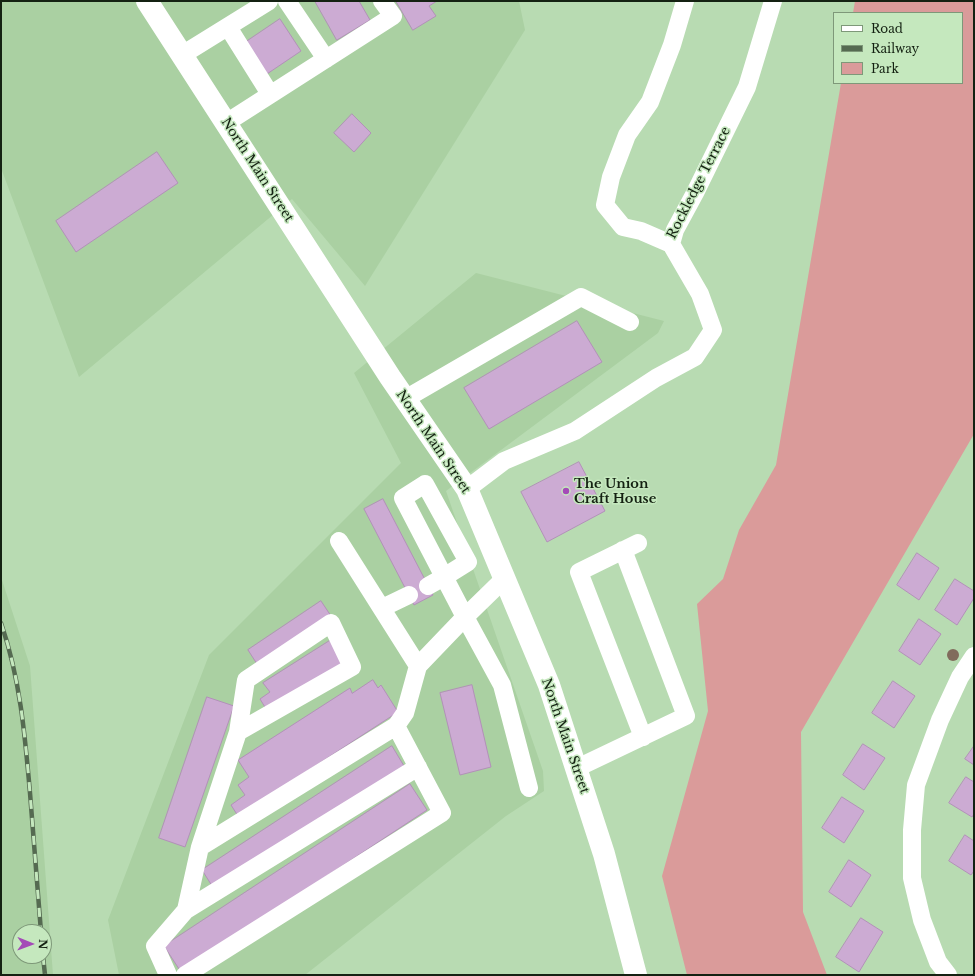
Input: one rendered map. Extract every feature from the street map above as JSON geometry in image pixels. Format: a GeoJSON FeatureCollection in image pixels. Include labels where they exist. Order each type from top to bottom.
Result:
{"type":"FeatureCollection","features":[{"type":"Feature","properties":{"kind":"main road","name":"North Main Street"},"geometry":{"type":"LineString","coordinates":[[147,1],[405,399],[467,489],[549,685],[604,854],[636,975]]}},
{"type":"Feature","properties":{"kind":"street"},"geometry":{"type":"LineString","coordinates":[[182,56],[269,1]]}},
{"type":"Feature","properties":{"kind":"street"},"geometry":{"type":"LineString","coordinates":[[287,1],[326,59]]}},
{"type":"Feature","properties":{"kind":"street"},"geometry":{"type":"LineString","coordinates":[[226,123],[393,16],[382,1]]}},
{"type":"Feature","properties":{"kind":"street","name":"Rockledge Terrace"},"geometry":{"type":"LineString","coordinates":[[685,1],[672,45],[650,102],[628,135],[611,176],[605,205],[623,227],[642,230],[671,244],[675,230],[747,88],[773,1]]}},
{"type":"Feature","properties":{"kind":"street"},"geometry":{"type":"LineString","coordinates":[[228,27],[270,94]]}},
{"type":"Feature","properties":{"kind":"street"},"geometry":{"type":"LineString","coordinates":[[467,489],[504,461],[575,431],[656,378],[695,357],[713,330],[700,294],[671,244]]}},
{"type":"Feature","properties":{"kind":"street"},"geometry":{"type":"LineString","coordinates":[[405,399],[580,297],[630,322]]}},
{"type":"Feature","properties":{"kind":"street"},"geometry":{"type":"LineString","coordinates":[[428,586],[444,578],[468,562],[425,484],[403,498],[444,578],[502,685],[529,788]]}},
{"type":"Feature","properties":{"kind":"street"},"geometry":{"type":"LineString","coordinates":[[415,520],[437,506]]}},
{"type":"Feature","properties":{"kind":"street"},"geometry":{"type":"LineString","coordinates":[[428,547],[452,534]]}},
{"type":"Feature","properties":{"kind":"street"},"geometry":{"type":"LineString","coordinates":[[339,541],[418,666]]}},
{"type":"Feature","properties":{"kind":"street"},"geometry":{"type":"LineString","coordinates":[[577,768],[643,737],[686,716],[631,546],[579,572],[643,737]]}},
{"type":"Feature","properties":{"kind":"street"},"geometry":{"type":"LineString","coordinates":[[200,847],[396,726],[405,713],[418,666],[504,579]]}},
{"type":"Feature","properties":{"kind":"street"},"geometry":{"type":"LineString","coordinates":[[382,608],[409,595]]}},
{"type":"Feature","properties":{"kind":"street"},"geometry":{"type":"LineString","coordinates":[[186,910],[200,847],[238,732],[246,680],[331,623],[352,667],[238,732]]}},
{"type":"Feature","properties":{"kind":"street"},"geometry":{"type":"LineString","coordinates":[[948,975],[938,962],[922,920],[912,878],[912,830],[916,785],[944,713],[960,677],[974,656]]}},
{"type":"Feature","properties":{"kind":"street"},"geometry":{"type":"LineString","coordinates":[[185,975],[442,813],[396,726]]}},
{"type":"Feature","properties":{"kind":"street"},"geometry":{"type":"LineString","coordinates":[[168,975],[155,946],[186,910],[418,767]]}},
{"type":"Feature","properties":{"kind":"shaded area"},"geometry":{"type":"Polygon","coordinates":[[[1,1],[519,1],[525,30],[365,286],[292,199],[79,377],[1,168],[1,1]]]}},
{"type":"Feature","properties":{"kind":"shaded area"},"geometry":{"type":"Polygon","coordinates":[[[476,273],[664,321],[658,333],[446,491],[543,771],[544,791],[506,816],[305,975],[119,975],[108,920],[209,655],[401,463],[354,373],[476,273]]]}},
{"type":"Feature","properties":{"kind":"shaded area"},"geometry":{"type":"Polygon","coordinates":[[[1,577],[30,666],[49,924],[12,924],[12,964],[52,964],[52,962],[53,975],[1,975],[1,577]]]}},
{"type":"Feature","properties":{"kind":"green space"},"geometry":{"type":"Polygon","coordinates":[[[855,1],[974,1],[974,434],[801,732],[803,912],[827,975],[687,975],[662,876],[708,711],[697,604],[723,579],[739,530],[776,465],[841,84],[963,84],[963,12],[853,12],[855,1]]]}},
{"type":"Feature","properties":{"kind":"building"},"geometry":{"type":"Polygon","coordinates":[[[315,1],[359,1],[370,20],[337,40],[315,1]]]}},
{"type":"Feature","properties":{"kind":"building"},"geometry":{"type":"Polygon","coordinates":[[[396,1],[437,1],[429,6],[436,16],[413,30],[396,1]]]}},
{"type":"Feature","properties":{"kind":"building"},"geometry":{"type":"Polygon","coordinates":[[[280,19],[301,51],[261,78],[240,46],[280,19]]]}},
{"type":"Feature","properties":{"kind":"building"},"geometry":{"type":"Polygon","coordinates":[[[352,114],[371,133],[354,152],[334,133],[352,114]]]}},
{"type":"Feature","properties":{"kind":"building"},"geometry":{"type":"Polygon","coordinates":[[[157,152],[178,183],[76,252],[56,221],[157,152]]]}},
{"type":"Feature","properties":{"kind":"building"},"geometry":{"type":"Polygon","coordinates":[[[577,321],[602,362],[489,429],[464,388],[577,321]]]}},
{"type":"Feature","properties":{"kind":"building"},"geometry":{"type":"Polygon","coordinates":[[[579,462],[605,511],[547,542],[521,492],[579,462]]]}},
{"type":"Feature","properties":{"kind":"building"},"geometry":{"type":"Polygon","coordinates":[[[383,499],[433,595],[414,605],[364,509],[383,499]]]}},
{"type":"Feature","properties":{"kind":"building"},"geometry":{"type":"Polygon","coordinates":[[[917,553],[939,568],[919,600],[897,585],[917,553]]]}},
{"type":"Feature","properties":{"kind":"building"},"geometry":{"type":"Polygon","coordinates":[[[955,579],[974,591],[974,598],[957,625],[935,610],[955,579]]]}},
{"type":"Feature","properties":{"kind":"building"},"geometry":{"type":"Polygon","coordinates":[[[321,601],[331,616],[257,664],[248,650],[321,601]]]}},
{"type":"Feature","properties":{"kind":"building"},"geometry":{"type":"Polygon","coordinates":[[[919,619],[941,634],[920,665],[899,651],[919,619]]]}},
{"type":"Feature","properties":{"kind":"building"},"geometry":{"type":"Polygon","coordinates":[[[331,640],[345,663],[268,712],[260,699],[270,692],[263,683],[331,640]]]}},
{"type":"Feature","properties":{"kind":"building"},"geometry":{"type":"Polygon","coordinates":[[[373,680],[378,688],[381,685],[398,712],[238,816],[231,805],[245,795],[238,785],[249,777],[238,760],[350,688],[352,693],[373,680]]]}},
{"type":"Feature","properties":{"kind":"building"},"geometry":{"type":"Polygon","coordinates":[[[893,681],[915,696],[894,728],[872,713],[893,681]]]}},
{"type":"Feature","properties":{"kind":"building"},"geometry":{"type":"Polygon","coordinates":[[[472,685],[491,767],[460,775],[440,693],[472,685]]]}},
{"type":"Feature","properties":{"kind":"building"},"geometry":{"type":"Polygon","coordinates":[[[207,697],[234,706],[185,847],[159,838],[207,697]]]}},
{"type":"Feature","properties":{"kind":"building"},"geometry":{"type":"Polygon","coordinates":[[[863,744],[885,758],[864,790],[843,775],[863,744]]]}},
{"type":"Feature","properties":{"kind":"building"},"geometry":{"type":"Polygon","coordinates":[[[392,746],[404,766],[214,889],[202,870],[392,746]]]}},
{"type":"Feature","properties":{"kind":"building"},"geometry":{"type":"Polygon","coordinates":[[[974,746],[974,765],[965,759],[974,746]]]}},
{"type":"Feature","properties":{"kind":"building"},"geometry":{"type":"Polygon","coordinates":[[[966,777],[974,782],[974,814],[972,817],[949,803],[966,777]]]}},
{"type":"Feature","properties":{"kind":"building"},"geometry":{"type":"Polygon","coordinates":[[[410,784],[427,810],[181,972],[164,946],[410,784]]]}},
{"type":"Feature","properties":{"kind":"building"},"geometry":{"type":"Polygon","coordinates":[[[842,797],[864,811],[844,843],[822,828],[842,797]]]}},
{"type":"Feature","properties":{"kind":"building"},"geometry":{"type":"Polygon","coordinates":[[[965,835],[974,841],[974,871],[971,875],[949,861],[965,835]]]}},
{"type":"Feature","properties":{"kind":"building"},"geometry":{"type":"Polygon","coordinates":[[[849,860],[871,875],[851,907],[829,892],[849,860]]]}},
{"type":"Feature","properties":{"kind":"building"},"geometry":{"type":"Polygon","coordinates":[[[861,918],[883,932],[859,972],[836,957],[861,918]]]}},
{"type":"Feature","properties":{"kind":"railway"},"geometry":{"type":"LineString","coordinates":[[1,623],[13,665],[24,728],[40,924]]}},
{"type":"Feature","properties":{"kind":"railway"},"geometry":{"type":"LineString","coordinates":[[44,964],[45,975]]}},
{"type":"Feature","properties":{"kind":"place","name":"The Union Craft House"},"geometry":{"type":"Point","coordinates":[566,491]}}]}
